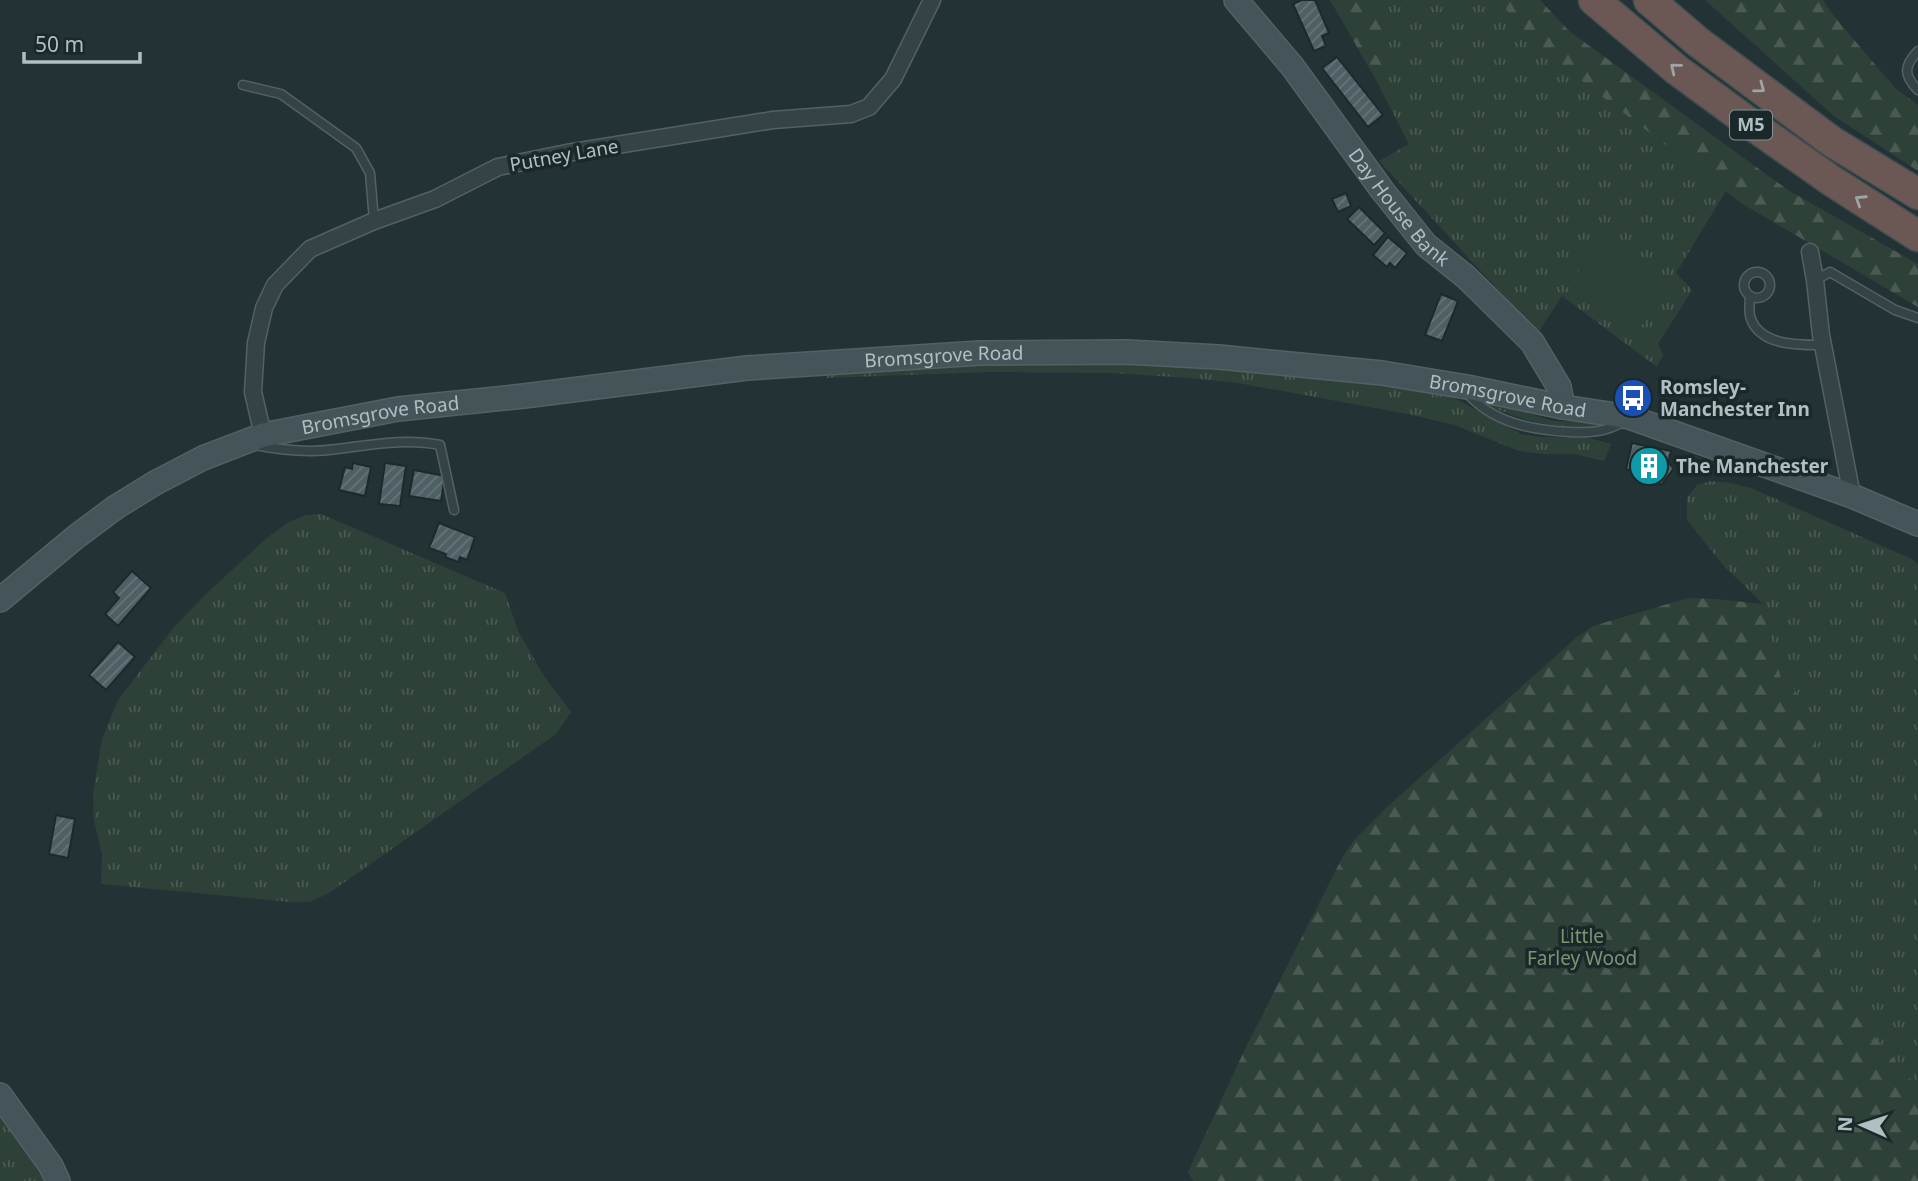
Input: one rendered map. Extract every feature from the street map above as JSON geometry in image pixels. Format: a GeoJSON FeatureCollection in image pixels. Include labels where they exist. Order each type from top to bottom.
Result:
{"type":"FeatureCollection","features":[{"type":"Feature","properties":{"kind":"highway","name":"M5"},"geometry":{"type":"LineString","coordinates":[[1594,0],[1677,70],[1727,107],[1832,181],[1918,236]]}},
{"type":"Feature","properties":{"kind":"highway","name":"M5"},"geometry":{"type":"LineString","coordinates":[[1649,0],[1698,42],[1831,141],[1918,194]]}},
{"type":"Feature","properties":{"kind":"main road","name":"Day House Bank"},"geometry":{"type":"LineString","coordinates":[[1236,0],[1292,66],[1382,190],[1426,245],[1466,277],[1532,342],[1559,387],[1563,407]]}},
{"type":"Feature","properties":{"kind":"main road","name":"Bromsgrove Road"},"geometry":{"type":"LineString","coordinates":[[0,600],[116,507],[203,458],[253,439],[398,409],[747,368],[980,353],[1127,352],[1219,357],[1382,373],[1467,387],[1563,407],[1629,417],[1852,496],[1918,524]]}},
{"type":"Feature","properties":{"kind":"main road"},"geometry":{"type":"LineString","coordinates":[[0,1095],[51,1166],[58,1181]]}},
{"type":"Feature","properties":{"kind":"street","name":"Putney Lane"},"geometry":{"type":"LineString","coordinates":[[253,439],[256,343],[264,308],[275,285],[310,249],[374,221],[435,199],[498,167],[746,124],[850,114],[869,107],[893,79],[932,0]]}},
{"type":"Feature","properties":{"kind":"street"},"geometry":{"type":"LineString","coordinates":[[1810,252],[1823,345],[1852,496]]}},
{"type":"Feature","properties":{"kind":"lane"},"geometry":{"type":"LineString","coordinates":[[1918,51],[1909,60],[1907,70],[1908,80],[1918,90]]}},
{"type":"Feature","properties":{"kind":"lane"},"geometry":{"type":"LineString","coordinates":[[243,85],[281,94],[356,148],[370,173],[374,221]]}},
{"type":"Feature","properties":{"kind":"lane"},"geometry":{"type":"LineString","coordinates":[[1815,280],[1830,272],[1895,310],[1918,318]]}},
{"type":"Feature","properties":{"kind":"lane"},"geometry":{"type":"LineString","coordinates":[[1751,296],[1751,320],[1765,335],[1779,342],[1823,345]]}},
{"type":"Feature","properties":{"kind":"lane"},"geometry":{"type":"LineString","coordinates":[[1467,387],[1467,394],[1496,416],[1532,429],[1588,433],[1613,428],[1629,417]]}},
{"type":"Feature","properties":{"kind":"lane"},"geometry":{"type":"LineString","coordinates":[[253,439],[264,447],[315,451],[386,442],[429,443],[440,446],[454,510]]}},
{"type":"Feature","properties":{"kind":"green space"},"geometry":{"type":"Polygon","coordinates":[[[1330,0],[1372,0],[1394,60],[1376,80],[1330,0]]]}},
{"type":"Feature","properties":{"kind":"green space"},"geometry":{"type":"Polygon","coordinates":[[[1372,0],[1498,0],[1539,48],[1726,191],[1676,273],[1692,290],[1658,344],[1663,355],[1657,367],[1562,296],[1538,333],[1379,161],[1409,144],[1376,80],[1394,60],[1372,0]]]}},
{"type":"Feature","properties":{"kind":"green space"},"geometry":{"type":"Polygon","coordinates":[[[1498,0],[1540,0],[1569,31],[1788,190],[1918,264],[1918,307],[1741,203],[1539,48],[1498,0]]]}},
{"type":"Feature","properties":{"kind":"green space"},"geometry":{"type":"Polygon","coordinates":[[[1705,0],[1823,0],[1895,88],[1918,105],[1918,171],[1834,116],[1705,0]]]}},
{"type":"Feature","properties":{"kind":"green space"},"geometry":{"type":"Polygon","coordinates":[[[1600,243],[1666,295],[1642,325],[1576,274],[1600,243]]]}},
{"type":"Feature","properties":{"kind":"green space"},"geometry":{"type":"Polygon","coordinates":[[[1126,360],[1309,375],[1443,392],[1521,434],[1589,438],[1611,444],[1604,461],[1575,454],[1519,451],[1454,425],[1408,414],[1238,383],[1190,378],[1109,373],[989,372],[827,378],[826,370],[874,366],[1126,360]]]}},
{"type":"Feature","properties":{"kind":"green space"},"geometry":{"type":"Polygon","coordinates":[[[1491,402],[1553,421],[1603,423],[1600,428],[1556,426],[1526,420],[1490,407],[1491,402]]]}},
{"type":"Feature","properties":{"kind":"green space"},"geometry":{"type":"Polygon","coordinates":[[[1711,481],[1751,488],[1914,560],[1918,565],[1918,1088],[1827,981],[1817,941],[1810,862],[1815,840],[1795,690],[1781,679],[1763,604],[1722,564],[1687,520],[1687,498],[1697,485],[1711,481]]]}},
{"type":"Feature","properties":{"kind":"green space"},"geometry":{"type":"Polygon","coordinates":[[[321,514],[505,593],[518,631],[544,676],[571,712],[556,734],[329,893],[310,902],[101,884],[102,855],[94,820],[93,794],[102,739],[118,700],[174,627],[268,537],[287,523],[306,515],[321,514]]]}},
{"type":"Feature","properties":{"kind":"green space","name":"Little Farley Wood"},"geometry":{"type":"Polygon","coordinates":[[[1688,598],[1763,604],[1781,679],[1795,690],[1815,739],[1824,807],[1810,863],[1817,941],[1827,981],[1918,1088],[1918,1181],[1193,1181],[1188,1172],[1244,1051],[1343,856],[1355,839],[1387,807],[1577,637],[1593,626],[1688,598]]]}},
{"type":"Feature","properties":{"kind":"green space"},"geometry":{"type":"Polygon","coordinates":[[[0,1117],[47,1180],[48,1181],[0,1181],[0,1117]]]}},
{"type":"Feature","properties":{"kind":"building"},"geometry":{"type":"Polygon","coordinates":[[[1302,0],[1315,0],[1329,33],[1322,36],[1326,46],[1314,51],[1293,4],[1302,0]]]}},
{"type":"Feature","properties":{"kind":"building"},"geometry":{"type":"Polygon","coordinates":[[[1337,57],[1383,115],[1368,127],[1322,68],[1337,57]]]}},
{"type":"Feature","properties":{"kind":"building"},"geometry":{"type":"Polygon","coordinates":[[[1346,193],[1351,206],[1338,212],[1332,199],[1346,193]]]}},
{"type":"Feature","properties":{"kind":"building"},"geometry":{"type":"Polygon","coordinates":[[[1359,207],[1385,233],[1374,245],[1347,219],[1359,207]]]}},
{"type":"Feature","properties":{"kind":"building"},"geometry":{"type":"Polygon","coordinates":[[[1388,237],[1407,253],[1395,268],[1390,263],[1387,267],[1373,255],[1388,237]]]}},
{"type":"Feature","properties":{"kind":"building"},"geometry":{"type":"Polygon","coordinates":[[[1441,294],[1458,301],[1442,341],[1425,335],[1441,294]]]}},
{"type":"Feature","properties":{"kind":"building","name":"The Manchester"},"geometry":{"type":"Polygon","coordinates":[[[1632,443],[1671,451],[1668,463],[1674,468],[1661,485],[1652,476],[1626,469],[1632,443]]]}},
{"type":"Feature","properties":{"kind":"building"},"geometry":{"type":"Polygon","coordinates":[[[353,463],[371,467],[365,496],[339,490],[345,467],[352,469],[353,463]]]}},
{"type":"Feature","properties":{"kind":"building"},"geometry":{"type":"Polygon","coordinates":[[[385,463],[406,466],[400,506],[379,504],[385,463]]]}},
{"type":"Feature","properties":{"kind":"building"},"geometry":{"type":"Polygon","coordinates":[[[414,470],[445,476],[441,501],[409,496],[414,470]]]}},
{"type":"Feature","properties":{"kind":"building"},"geometry":{"type":"Polygon","coordinates":[[[439,523],[475,537],[467,560],[460,557],[458,562],[429,548],[439,523]]]}},
{"type":"Feature","properties":{"kind":"building"},"geometry":{"type":"Polygon","coordinates":[[[132,571],[151,588],[118,626],[105,614],[119,598],[113,592],[132,571]]]}},
{"type":"Feature","properties":{"kind":"building"},"geometry":{"type":"Polygon","coordinates":[[[118,642],[135,657],[106,690],[89,675],[118,642]]]}},
{"type":"Feature","properties":{"kind":"building"},"geometry":{"type":"Polygon","coordinates":[[[56,815],[75,819],[68,858],[49,854],[56,815]]]}},
{"type":"Feature","properties":{"kind":"place","name":"Romsley- Manchester Inn"},"geometry":{"type":"Point","coordinates":[1633,398]}},
{"type":"Feature","properties":{"kind":"place","name":"The Manchester"},"geometry":{"type":"Point","coordinates":[1649,466]}}]}
